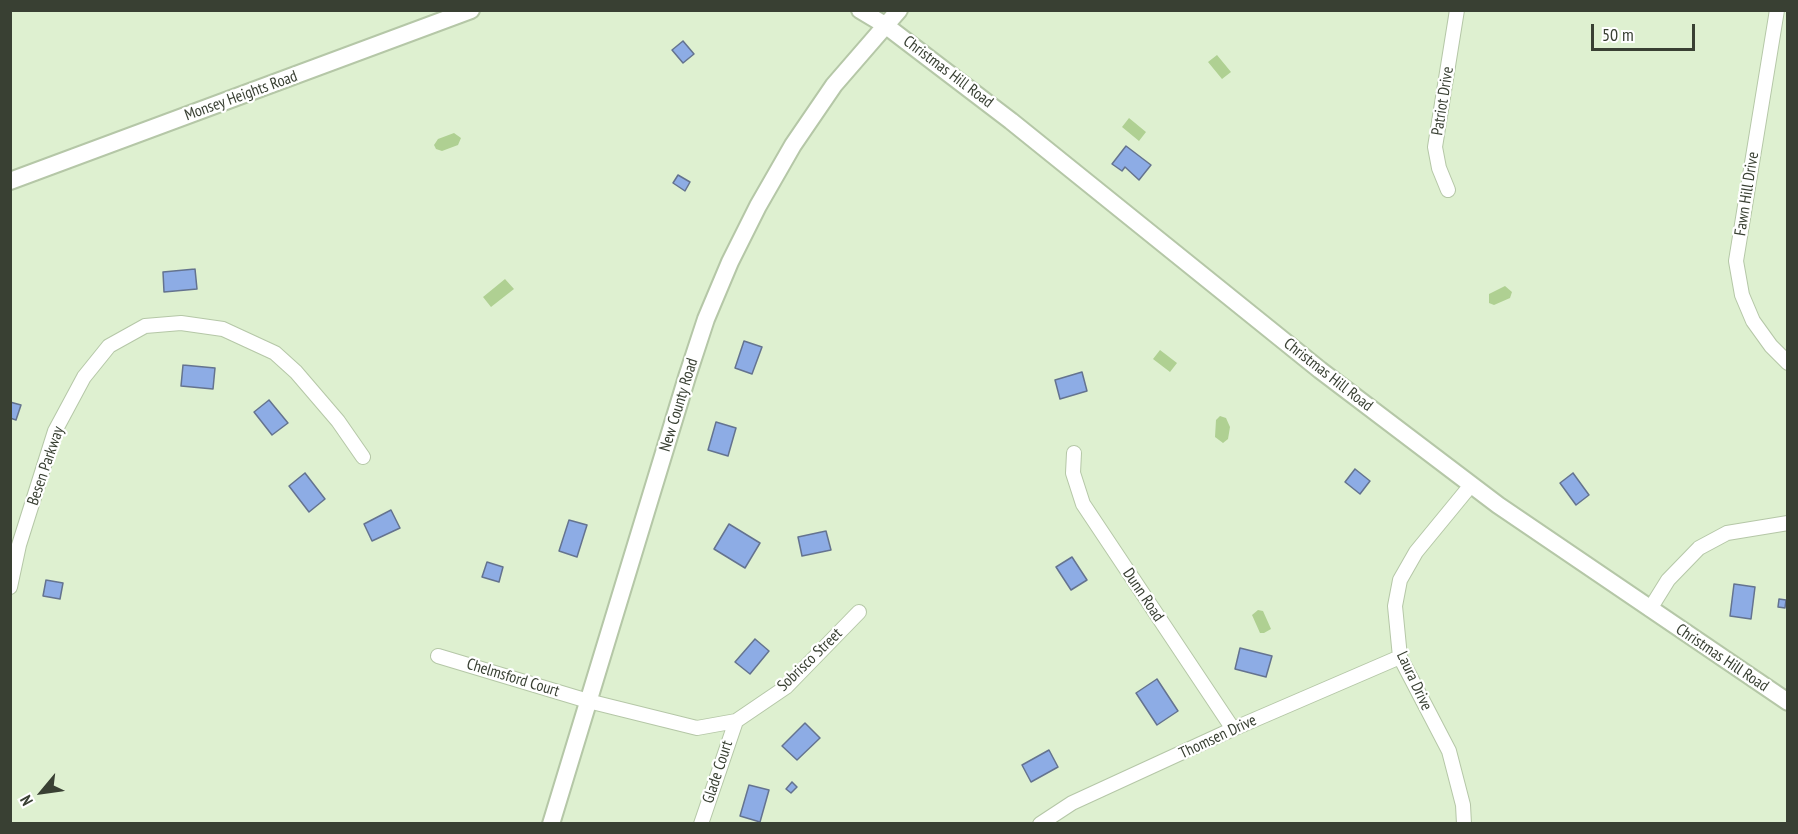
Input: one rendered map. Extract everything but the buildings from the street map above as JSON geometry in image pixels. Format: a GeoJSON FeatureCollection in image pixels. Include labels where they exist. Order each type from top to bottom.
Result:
{"type":"FeatureCollection","features":[{"type":"Feature","properties":{"kind":"street","name":"Monsey Heights Road"},"geometry":{"type":"LineString","coordinates":[[10,181],[471,10]]}},
{"type":"Feature","properties":{"kind":"street"},"geometry":{"type":"LineString","coordinates":[[860,10],[885,24]]}},
{"type":"Feature","properties":{"kind":"street","name":"New County Road"},"geometry":{"type":"LineString","coordinates":[[551,824],[693,357],[730,262],[758,206],[794,145],[834,85],[899,10]]}},
{"type":"Feature","properties":{"kind":"street","name":"Patriot Drive"},"geometry":{"type":"LineString","coordinates":[[1448,190],[1439,168],[1435,147],[1457,10]]}},
{"type":"Feature","properties":{"kind":"street","name":"Fawn Hill Drive"},"geometry":{"type":"LineString","coordinates":[[1778,10],[1736,261],[1742,295],[1753,321],[1771,346],[1788,363]]}},
{"type":"Feature","properties":{"kind":"street","name":"Christmas Hill Road"},"geometry":{"type":"LineString","coordinates":[[885,24],[1122,208],[1320,370],[1471,485],[1626,594],[1788,702]]}},
{"type":"Feature","properties":{"kind":"street","name":"Besen Parkway"},"geometry":{"type":"LineString","coordinates":[[10,587],[19,544],[55,431],[84,376],[110,346],[145,326],[181,323],[223,329],[275,353],[296,372],[338,422],[363,457]]}},
{"type":"Feature","properties":{"kind":"street","name":"Dunn Road"},"geometry":{"type":"LineString","coordinates":[[1074,453],[1073,473],[1083,504],[1233,729]]}},
{"type":"Feature","properties":{"kind":"street","name":"Laura Drive"},"geometry":{"type":"LineString","coordinates":[[1464,824],[1463,805],[1449,752],[1400,657],[1395,606],[1400,580],[1416,552],[1471,485]]}},
{"type":"Feature","properties":{"kind":"street"},"geometry":{"type":"LineString","coordinates":[[1650,609],[1668,580],[1699,548],[1726,533],[1788,523]]}},
{"type":"Feature","properties":{"kind":"street","name":"Sobrisco Street"},"geometry":{"type":"LineString","coordinates":[[588,701],[697,728],[736,721],[786,687],[859,612]]}},
{"type":"Feature","properties":{"kind":"street","name":"Chelmsford Court"},"geometry":{"type":"LineString","coordinates":[[438,656],[588,701]]}},
{"type":"Feature","properties":{"kind":"street","name":"Thomsen Drive"},"geometry":{"type":"LineString","coordinates":[[1040,824],[1072,803],[1233,729],[1400,657]]}},
{"type":"Feature","properties":{"kind":"street","name":"Glade Court"},"geometry":{"type":"LineString","coordinates":[[701,824],[736,721]]}},
{"type":"Feature","properties":{"kind":"shaded area"},"geometry":{"type":"Polygon","coordinates":[[[1217,55],[1231,72],[1222,79],[1208,62],[1217,55]]]}},
{"type":"Feature","properties":{"kind":"shaded area"},"geometry":{"type":"Polygon","coordinates":[[[1129,118],[1146,132],[1139,141],[1122,127],[1129,118]]]}},
{"type":"Feature","properties":{"kind":"shaded area"},"geometry":{"type":"Polygon","coordinates":[[[454,133],[461,138],[458,145],[442,151],[436,149],[434,145],[438,139],[454,133]]]}},
{"type":"Feature","properties":{"kind":"shaded area"},"geometry":{"type":"Polygon","coordinates":[[[505,279],[514,289],[491,307],[483,297],[505,279]]]}},
{"type":"Feature","properties":{"kind":"shaded area"},"geometry":{"type":"Polygon","coordinates":[[[1505,286],[1512,292],[1510,298],[1494,305],[1489,303],[1489,294],[1505,286]]]}},
{"type":"Feature","properties":{"kind":"shaded area"},"geometry":{"type":"Polygon","coordinates":[[[1160,350],[1177,363],[1170,372],[1153,359],[1160,350]]]}},
{"type":"Feature","properties":{"kind":"shaded area"},"geometry":{"type":"Polygon","coordinates":[[[1220,416],[1226,418],[1230,427],[1228,439],[1223,443],[1215,437],[1216,420],[1220,416]]]}},
{"type":"Feature","properties":{"kind":"shaded area"},"geometry":{"type":"Polygon","coordinates":[[[1258,610],[1263,611],[1271,629],[1264,633],[1260,633],[1252,615],[1258,610]]]}}]}
